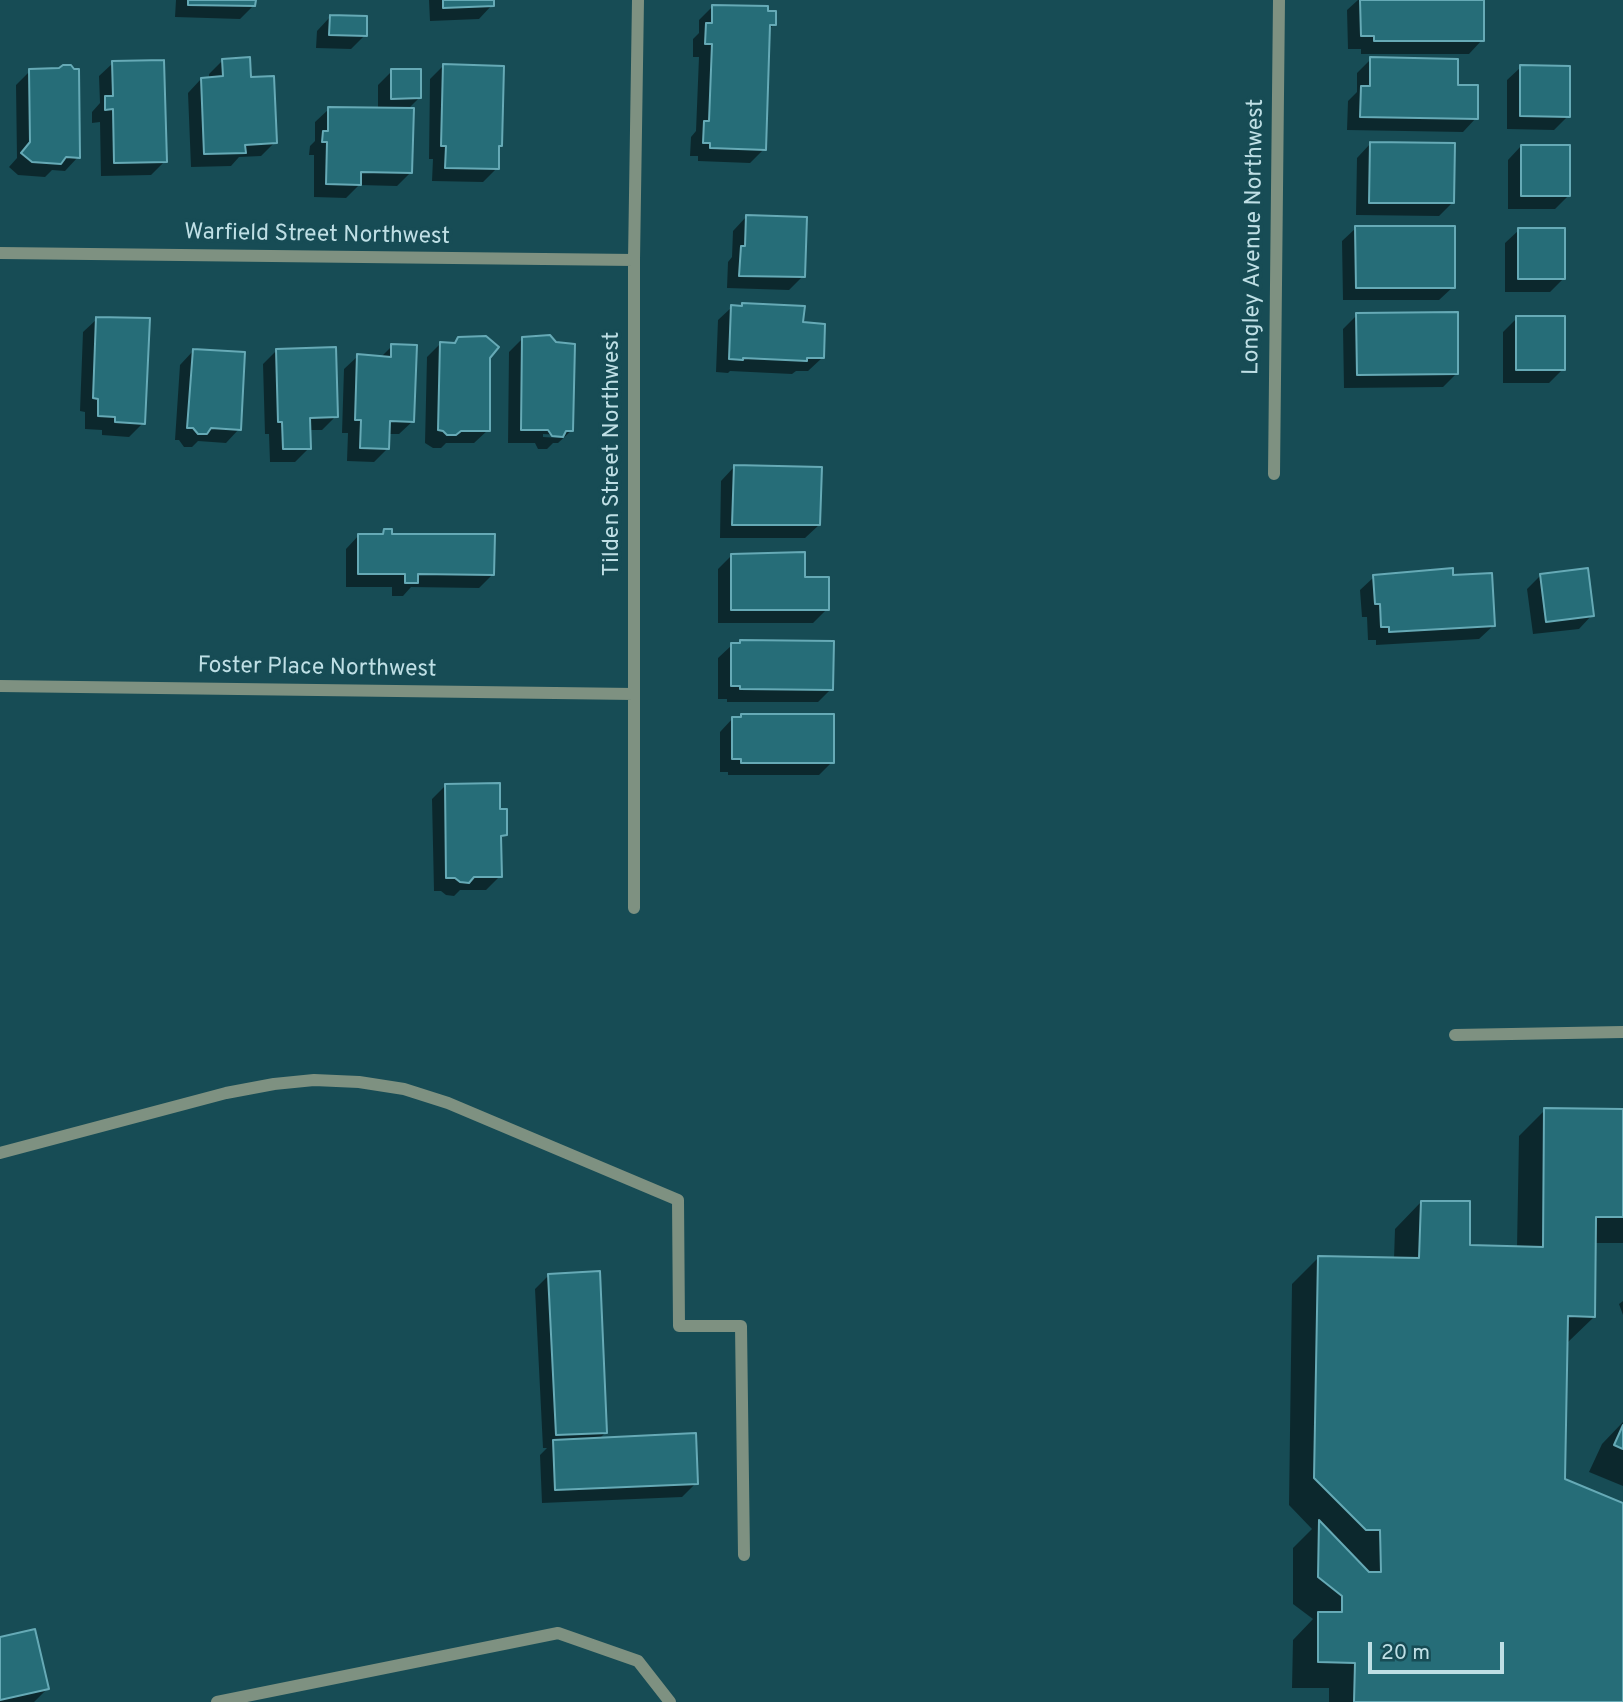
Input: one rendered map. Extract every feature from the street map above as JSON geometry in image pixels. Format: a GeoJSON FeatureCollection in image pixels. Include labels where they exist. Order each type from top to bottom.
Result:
{"type":"FeatureCollection","features":[{"type":"Feature","properties":{"kind":"street","name":"Tilden Street Northwest"},"geometry":{"type":"LineString","coordinates":[[634,908],[634,261],[638,0]]}},
{"type":"Feature","properties":{"kind":"street","name":"Longley Avenue Northwest"},"geometry":{"type":"LineString","coordinates":[[1274,474],[1279,0]]}},
{"type":"Feature","properties":{"kind":"street","name":"Warfield Street Northwest"},"geometry":{"type":"LineString","coordinates":[[0,253],[634,261]]}},
{"type":"Feature","properties":{"kind":"street","name":"Foster Place Northwest"},"geometry":{"type":"LineString","coordinates":[[0,686],[634,694]]}},
{"type":"Feature","properties":{"kind":"street"},"geometry":{"type":"LineString","coordinates":[[1455,1035],[1623,1032]]}},
{"type":"Feature","properties":{"kind":"street"},"geometry":{"type":"LineString","coordinates":[[0,1153],[226,1093],[314,1080],[359,1082],[404,1089],[448,1103],[678,1200],[679,1326],[741,1326],[744,1555]]}},
{"type":"Feature","properties":{"kind":"street"},"geometry":{"type":"LineString","coordinates":[[216,1702],[558,1633],[638,1661],[670,1702]]}},
{"type":"Feature","properties":{"kind":"building"},"geometry":{"type":"Polygon","coordinates":[[[188,0],[256,0],[255,6],[188,5],[188,0]]]}},
{"type":"Feature","properties":{"kind":"building"},"geometry":{"type":"Polygon","coordinates":[[[443,0],[494,0],[494,6],[443,8],[443,0]]]}},
{"type":"Feature","properties":{"kind":"building"},"geometry":{"type":"Polygon","coordinates":[[[1360,0],[1484,0],[1484,41],[1374,41],[1374,36],[1361,36],[1360,0]]]}},
{"type":"Feature","properties":{"kind":"building"},"geometry":{"type":"Polygon","coordinates":[[[712,5],[768,6],[768,11],[776,11],[776,25],[770,25],[766,150],[710,148],[710,143],[703,143],[704,121],[709,121],[712,44],[705,44],[706,23],[712,23],[712,5]]]}},
{"type":"Feature","properties":{"kind":"building"},"geometry":{"type":"Polygon","coordinates":[[[330,15],[367,16],[367,36],[329,35],[330,15]]]}},
{"type":"Feature","properties":{"kind":"building"},"geometry":{"type":"Polygon","coordinates":[[[250,57],[251,77],[274,76],[277,143],[245,145],[246,153],[204,154],[201,78],[223,76],[222,59],[250,57]]]}},
{"type":"Feature","properties":{"kind":"building"},"geometry":{"type":"Polygon","coordinates":[[[1370,57],[1458,59],[1458,85],[1478,85],[1478,119],[1360,117],[1361,86],[1370,86],[1370,57]]]}},
{"type":"Feature","properties":{"kind":"building"},"geometry":{"type":"Polygon","coordinates":[[[164,60],[167,162],[114,163],[113,109],[105,110],[105,96],[113,96],[112,61],[164,60]]]}},
{"type":"Feature","properties":{"kind":"building"},"geometry":{"type":"Polygon","coordinates":[[[443,64],[504,66],[499,169],[445,168],[446,146],[441,146],[443,64]]]}},
{"type":"Feature","properties":{"kind":"building"},"geometry":{"type":"Polygon","coordinates":[[[63,65],[79,69],[80,158],[66,157],[61,164],[32,162],[21,153],[30,142],[29,69],[59,68],[63,65]]]}},
{"type":"Feature","properties":{"kind":"building"},"geometry":{"type":"Polygon","coordinates":[[[1520,65],[1570,66],[1570,117],[1520,116],[1520,65]]]}},
{"type":"Feature","properties":{"kind":"building"},"geometry":{"type":"Polygon","coordinates":[[[391,69],[421,69],[421,98],[391,99],[391,69]]]}},
{"type":"Feature","properties":{"kind":"building"},"geometry":{"type":"Polygon","coordinates":[[[328,107],[414,108],[412,173],[361,172],[361,185],[326,184],[327,142],[322,142],[323,131],[328,131],[328,107]]]}},
{"type":"Feature","properties":{"kind":"building"},"geometry":{"type":"Polygon","coordinates":[[[1370,142],[1455,143],[1454,203],[1369,203],[1370,142]]]}},
{"type":"Feature","properties":{"kind":"building"},"geometry":{"type":"Polygon","coordinates":[[[1521,145],[1570,145],[1570,196],[1521,196],[1521,145]]]}},
{"type":"Feature","properties":{"kind":"building"},"geometry":{"type":"Polygon","coordinates":[[[746,215],[807,217],[805,277],[739,276],[741,246],[745,246],[746,215]]]}},
{"type":"Feature","properties":{"kind":"building"},"geometry":{"type":"Polygon","coordinates":[[[1355,226],[1455,226],[1455,288],[1356,288],[1355,226]]]}},
{"type":"Feature","properties":{"kind":"building"},"geometry":{"type":"Polygon","coordinates":[[[1518,228],[1565,228],[1565,279],[1518,279],[1518,228]]]}},
{"type":"Feature","properties":{"kind":"building"},"geometry":{"type":"Polygon","coordinates":[[[742,303],[805,306],[803,322],[825,324],[824,358],[807,358],[807,361],[729,359],[731,305],[742,306],[742,303]]]}},
{"type":"Feature","properties":{"kind":"building"},"geometry":{"type":"Polygon","coordinates":[[[1458,312],[1458,374],[1357,375],[1356,313],[1458,312]]]}},
{"type":"Feature","properties":{"kind":"building"},"geometry":{"type":"Polygon","coordinates":[[[1516,316],[1565,316],[1565,370],[1516,370],[1516,316]]]}},
{"type":"Feature","properties":{"kind":"building"},"geometry":{"type":"Polygon","coordinates":[[[96,317],[150,318],[145,424],[115,422],[115,417],[98,416],[98,399],[93,398],[96,317]]]}},
{"type":"Feature","properties":{"kind":"building"},"geometry":{"type":"Polygon","coordinates":[[[550,335],[556,342],[575,344],[573,431],[566,431],[563,437],[552,436],[548,430],[521,430],[522,337],[550,335]]]}},
{"type":"Feature","properties":{"kind":"building"},"geometry":{"type":"Polygon","coordinates":[[[486,336],[499,347],[490,358],[490,431],[461,431],[456,435],[447,435],[438,430],[440,342],[455,343],[458,337],[486,336]]]}},
{"type":"Feature","properties":{"kind":"building"},"geometry":{"type":"Polygon","coordinates":[[[391,344],[417,345],[414,422],[390,421],[389,449],[360,448],[361,420],[355,420],[357,354],[391,357],[391,344]]]}},
{"type":"Feature","properties":{"kind":"building"},"geometry":{"type":"Polygon","coordinates":[[[336,347],[338,417],[310,418],[311,449],[283,449],[282,422],[278,422],[276,349],[336,347]]]}},
{"type":"Feature","properties":{"kind":"building"},"geometry":{"type":"Polygon","coordinates":[[[193,349],[245,352],[241,430],[211,428],[207,434],[198,434],[193,428],[187,428],[193,349]]]}},
{"type":"Feature","properties":{"kind":"building"},"geometry":{"type":"Polygon","coordinates":[[[734,465],[822,467],[820,525],[732,525],[734,465]]]}},
{"type":"Feature","properties":{"kind":"building"},"geometry":{"type":"Polygon","coordinates":[[[384,529],[392,529],[392,534],[495,534],[494,575],[418,574],[418,583],[405,583],[405,574],[358,574],[358,534],[383,534],[384,529]]]}},
{"type":"Feature","properties":{"kind":"building"},"geometry":{"type":"Polygon","coordinates":[[[805,552],[805,577],[829,577],[829,610],[731,610],[731,554],[805,552]]]}},
{"type":"Feature","properties":{"kind":"building"},"geometry":{"type":"Polygon","coordinates":[[[1453,568],[1453,575],[1492,573],[1495,626],[1389,632],[1389,627],[1381,627],[1380,604],[1375,604],[1373,575],[1453,568]]]}},
{"type":"Feature","properties":{"kind":"building"},"geometry":{"type":"Polygon","coordinates":[[[1588,568],[1594,616],[1546,622],[1540,574],[1588,568]]]}},
{"type":"Feature","properties":{"kind":"building"},"geometry":{"type":"Polygon","coordinates":[[[740,640],[834,641],[833,690],[740,689],[740,686],[731,686],[731,643],[740,643],[740,640]]]}},
{"type":"Feature","properties":{"kind":"building"},"geometry":{"type":"Polygon","coordinates":[[[741,714],[834,714],[834,763],[741,763],[741,759],[732,759],[732,717],[741,717],[741,714]]]}},
{"type":"Feature","properties":{"kind":"building"},"geometry":{"type":"Polygon","coordinates":[[[500,783],[500,809],[507,809],[507,835],[501,836],[502,877],[474,877],[469,883],[446,878],[445,784],[500,783]]]}},
{"type":"Feature","properties":{"kind":"building"},"geometry":{"type":"Polygon","coordinates":[[[1544,1108],[1623,1109],[1623,1217],[1596,1217],[1595,1317],[1568,1316],[1565,1479],[1623,1503],[1623,1702],[1354,1702],[1355,1663],[1318,1662],[1318,1612],[1342,1612],[1342,1596],[1318,1577],[1319,1520],[1369,1572],[1381,1572],[1380,1530],[1366,1530],[1314,1478],[1318,1256],[1419,1258],[1421,1201],[1470,1201],[1470,1245],[1543,1247],[1544,1108]]]}},
{"type":"Feature","properties":{"kind":"building"},"geometry":{"type":"Polygon","coordinates":[[[600,1271],[607,1433],[556,1435],[548,1274],[600,1271]]]}},
{"type":"Feature","properties":{"kind":"building"},"geometry":{"type":"Polygon","coordinates":[[[1623,1425],[1623,1449],[1614,1445],[1623,1425]]]}},
{"type":"Feature","properties":{"kind":"building"},"geometry":{"type":"Polygon","coordinates":[[[696,1433],[698,1484],[555,1490],[553,1440],[696,1433]]]}},
{"type":"Feature","properties":{"kind":"building"},"geometry":{"type":"Polygon","coordinates":[[[35,1629],[49,1689],[0,1700],[0,1637],[35,1629]]]}}]}
